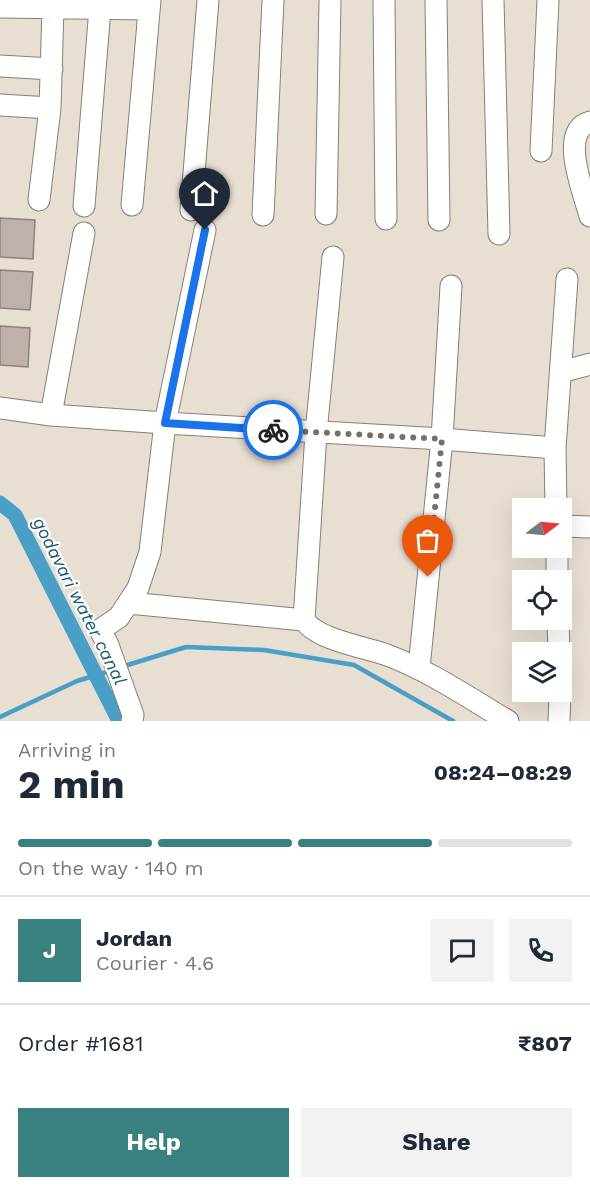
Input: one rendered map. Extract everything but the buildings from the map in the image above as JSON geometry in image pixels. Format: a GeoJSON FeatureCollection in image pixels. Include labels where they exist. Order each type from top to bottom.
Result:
{"type":"FeatureCollection","features":[{"type":"Feature","properties":{"kind":"street"},"geometry":{"type":"LineString","coordinates":[[191,210],[208,0]]}},
{"type":"Feature","properties":{"kind":"street"},"geometry":{"type":"LineString","coordinates":[[263,215],[273,0]]}},
{"type":"Feature","properties":{"kind":"street"},"geometry":{"type":"LineString","coordinates":[[326,214],[330,0]]}},
{"type":"Feature","properties":{"kind":"street"},"geometry":{"type":"LineString","coordinates":[[384,0],[386,219]]}},
{"type":"Feature","properties":{"kind":"street"},"geometry":{"type":"LineString","coordinates":[[436,0],[439,220]]}},
{"type":"Feature","properties":{"kind":"street"},"geometry":{"type":"LineString","coordinates":[[493,0],[499,234]]}},
{"type":"Feature","properties":{"kind":"street"},"geometry":{"type":"LineString","coordinates":[[541,151],[548,0]]}},
{"type":"Feature","properties":{"kind":"street"},"geometry":{"type":"LineString","coordinates":[[0,7],[40,5],[100,8],[149,4],[132,205]]}},
{"type":"Feature","properties":{"kind":"street"},"geometry":{"type":"LineString","coordinates":[[39,200],[50,108],[52,69],[40,5]]}},
{"type":"Feature","properties":{"kind":"street"},"geometry":{"type":"LineString","coordinates":[[84,206],[100,8]]}},
{"type":"Feature","properties":{"kind":"street"},"geometry":{"type":"LineString","coordinates":[[0,66],[52,69]]}},
{"type":"Feature","properties":{"kind":"street"},"geometry":{"type":"LineString","coordinates":[[0,105],[50,108]]}},
{"type":"Feature","properties":{"kind":"street"},"geometry":{"type":"LineString","coordinates":[[590,122],[582,124],[577,131],[574,149],[590,216]]}},
{"type":"Feature","properties":{"kind":"street"},"geometry":{"type":"LineString","coordinates":[[134,719],[108,645],[100,630],[119,617],[129,603],[138,588],[150,552],[165,423],[205,230]]}},
{"type":"Feature","properties":{"kind":"street"},"geometry":{"type":"LineString","coordinates":[[39,412],[84,234]]}},
{"type":"Feature","properties":{"kind":"street"},"geometry":{"type":"LineString","coordinates":[[333,257],[316,433],[304,620],[309,627],[346,643],[387,655],[419,668],[508,721]]}},
{"type":"Feature","properties":{"kind":"street"},"geometry":{"type":"LineString","coordinates":[[556,498],[555,448],[567,279]]}},
{"type":"Feature","properties":{"kind":"street"},"geometry":{"type":"LineString","coordinates":[[419,668],[442,439],[451,286]]}},
{"type":"Feature","properties":{"kind":"street"},"geometry":{"type":"LineString","coordinates":[[561,372],[590,364]]}},
{"type":"Feature","properties":{"kind":"street"},"geometry":{"type":"LineString","coordinates":[[0,408],[165,423],[555,448]]}},
{"type":"Feature","properties":{"kind":"street"},"geometry":{"type":"LineString","coordinates":[[572,526],[590,527]]}},
{"type":"Feature","properties":{"kind":"street"},"geometry":{"type":"LineString","coordinates":[[129,603],[304,620]]}},
{"type":"Feature","properties":{"kind":"street"},"geometry":{"type":"LineString","coordinates":[[558,721],[559,702]]}},
{"type":"Feature","properties":{"kind":"waterway","name":"godavari water canal"},"geometry":{"type":"LineString","coordinates":[[0,503],[15,515],[119,721]]}},
{"type":"Feature","properties":{"kind":"waterway"},"geometry":{"type":"LineString","coordinates":[[121,667],[186,647],[264,650],[354,665],[453,721]]}},
{"type":"Feature","properties":{"kind":"waterway"},"geometry":{"type":"LineString","coordinates":[[0,717],[77,681],[110,671]]}},
{"type":"Feature","properties":{"kind":"way so far"},"geometry":{"type":"LineString","coordinates":[[273,430],[442,439],[428,577]]}},
{"type":"Feature","properties":{"kind":"route"},"geometry":{"type":"LineString","coordinates":[[205,230],[165,423],[273,430]]}}]}
